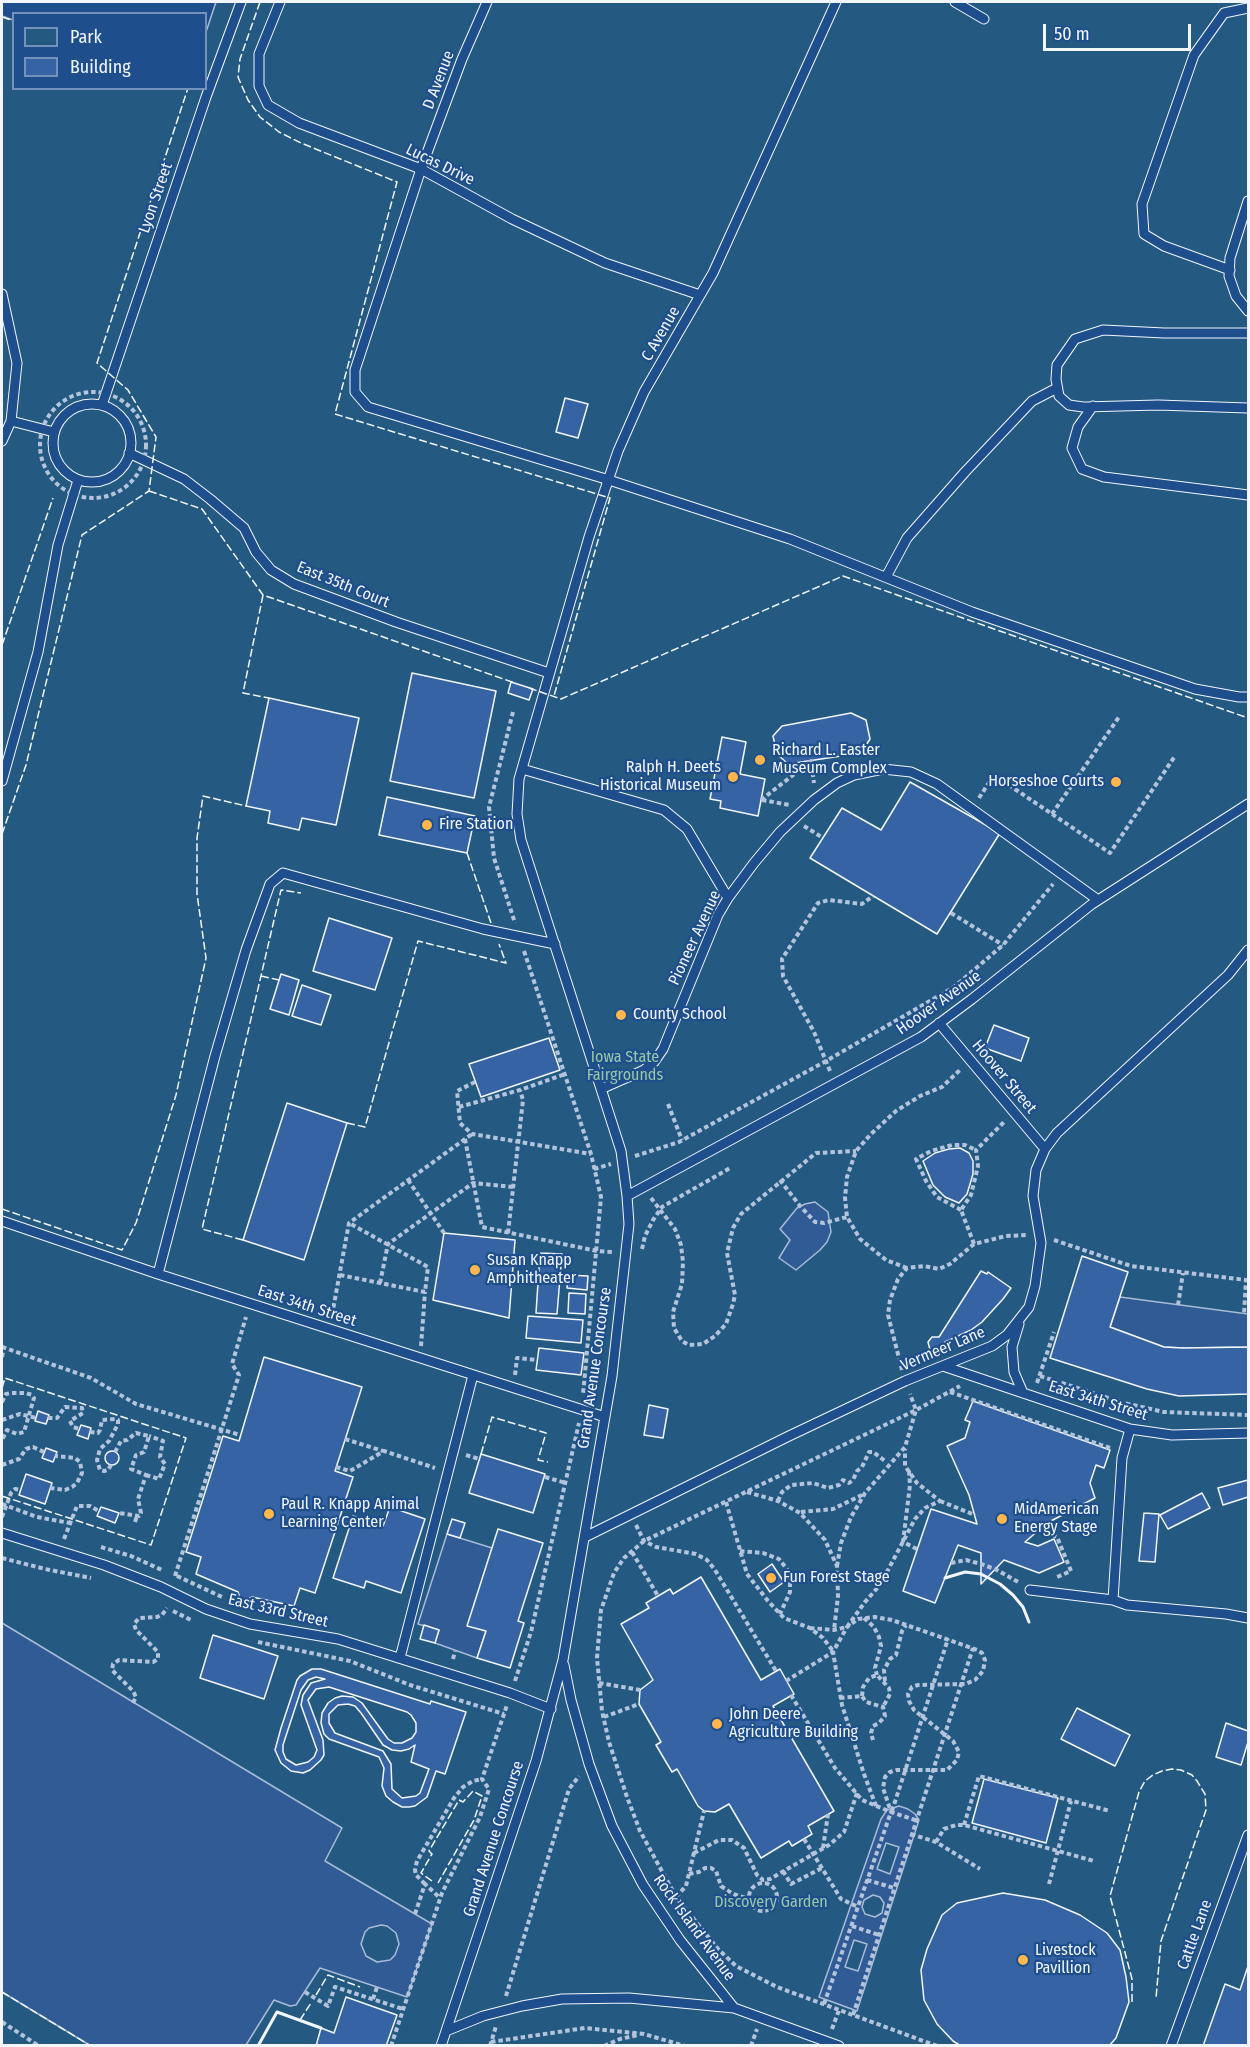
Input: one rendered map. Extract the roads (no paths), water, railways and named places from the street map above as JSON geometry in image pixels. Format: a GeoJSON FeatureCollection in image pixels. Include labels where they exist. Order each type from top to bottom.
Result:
{"type":"FeatureCollection","features":[{"type":"Feature","properties":{"kind":"lane","name":"Lyon Street"},"geometry":{"type":"LineString","coordinates":[[102,405],[206,97],[241,2]]}},
{"type":"Feature","properties":{"kind":"lane","name":"Lucas Drive"},"geometry":{"type":"LineString","coordinates":[[280,2],[259,54],[259,86],[268,105],[299,123],[421,170],[512,219],[605,263],[700,295]]}},
{"type":"Feature","properties":{"kind":"lane","name":"D Avenue"},"geometry":{"type":"LineString","coordinates":[[487,2],[462,58],[421,170],[355,370],[355,392],[368,407],[609,480],[790,539],[972,612],[1174,682],[1248,697]]}},
{"type":"Feature","properties":{"kind":"lane","name":"C Avenue"},"geometry":{"type":"LineString","coordinates":[[543,693],[589,537],[618,451],[645,392],[713,273],[836,2]]}},
{"type":"Feature","properties":{"kind":"lane"},"geometry":{"type":"LineString","coordinates":[[955,2],[984,19]]}},
{"type":"Feature","properties":{"kind":"lane"},"geometry":{"type":"LineString","coordinates":[[1230,270],[1164,246],[1144,234],[1142,204],[1194,55],[1224,13],[1248,8]]}},
{"type":"Feature","properties":{"kind":"lane"},"geometry":{"type":"LineString","coordinates":[[1248,201],[1230,258],[1230,276],[1236,296],[1248,311]]}},
{"type":"Feature","properties":{"kind":"lane"},"geometry":{"type":"LineString","coordinates":[[2,294],[17,363],[10,421],[2,441]]}},
{"type":"Feature","properties":{"kind":"lane"},"geometry":{"type":"LineString","coordinates":[[1248,333],[1103,330],[1075,339],[1057,365],[1056,379],[1059,396],[1070,405],[1248,408]]}},
{"type":"Feature","properties":{"kind":"lane"},"geometry":{"type":"LineString","coordinates":[[886,577],[906,538],[1032,401],[1057,388]]}},
{"type":"Feature","properties":{"kind":"lane"},"geometry":{"type":"LineString","coordinates":[[102,405],[112,409],[125,424],[131,443],[129,453],[118,471],[110,477],[89,482],[78,480],[60,466],[53,444],[54,432],[64,417],[78,406],[102,405]]}},
{"type":"Feature","properties":{"kind":"lane"},"geometry":{"type":"LineString","coordinates":[[1093,406],[1078,427],[1072,448],[1082,469],[1104,477],[1248,495]]}},
{"type":"Feature","properties":{"kind":"lane"},"geometry":{"type":"LineString","coordinates":[[10,421],[54,432]]}},
{"type":"Feature","properties":{"kind":"lane","name":"East 35th Court"},"geometry":{"type":"LineString","coordinates":[[129,453],[184,479],[229,514],[244,528],[256,552],[271,570],[294,584],[396,622],[549,673]]}},
{"type":"Feature","properties":{"kind":"lane"},"geometry":{"type":"LineString","coordinates":[[2,781],[38,652],[58,545],[78,480]]}},
{"type":"Feature","properties":{"kind":"lane","name":"Grand Avenue Concourse"},"geometry":{"type":"LineString","coordinates":[[441,2046],[536,1761],[563,1660],[612,1376],[629,1224],[621,1151],[521,840],[517,814],[519,779],[543,693]]}},
{"type":"Feature","properties":{"kind":"lane"},"geometry":{"type":"LineString","coordinates":[[522,769],[664,810],[687,829],[728,898]]}},
{"type":"Feature","properties":{"kind":"lane","name":"Pioneer Avenue"},"geometry":{"type":"LineString","coordinates":[[601,1089],[644,1070],[654,1062],[663,1049],[718,915],[728,898],[754,862],[780,832],[817,798],[837,783],[854,775],[883,769],[911,772],[937,784],[1098,900]]}},
{"type":"Feature","properties":{"kind":"lane","name":"Hoover Avenue"},"geometry":{"type":"LineString","coordinates":[[627,1196],[921,1036],[1098,900],[1248,804]]}},
{"type":"Feature","properties":{"kind":"lane"},"geometry":{"type":"LineString","coordinates":[[158,1274],[215,1056],[246,950],[270,884],[283,873],[483,929],[555,944]]}},
{"type":"Feature","properties":{"kind":"lane","name":"Vermeer Lane"},"geometry":{"type":"LineString","coordinates":[[585,1537],[905,1381],[992,1346],[1007,1335],[1029,1307],[1035,1286],[1041,1243],[1034,1196],[1036,1170],[1045,1149],[1057,1133],[1228,975],[1248,950]]}},
{"type":"Feature","properties":{"kind":"lane","name":"Hoover Street"},"geometry":{"type":"LineString","coordinates":[[939,1023],[1045,1149]]}},
{"type":"Feature","properties":{"kind":"lane","name":"East 34th Street"},"geometry":{"type":"LineString","coordinates":[[2,1221],[158,1274],[605,1417]]}},
{"type":"Feature","properties":{"kind":"lane"},"geometry":{"type":"LineString","coordinates":[[1021,1317],[1012,1347],[1014,1372],[1028,1395]]}},
{"type":"Feature","properties":{"kind":"lane","name":"East 34th Street"},"geometry":{"type":"LineString","coordinates":[[944,1366],[1130,1430],[1172,1435],[1248,1434]]}},
{"type":"Feature","properties":{"kind":"lane"},"geometry":{"type":"LineString","coordinates":[[400,1658],[473,1375]]}},
{"type":"Feature","properties":{"kind":"lane"},"geometry":{"type":"LineString","coordinates":[[1113,1600],[1124,1452],[1130,1430]]}},
{"type":"Feature","properties":{"kind":"lane","name":"East 33rd Street"},"geometry":{"type":"LineString","coordinates":[[2,1533],[104,1565],[161,1587],[206,1609],[250,1624],[338,1639],[510,1693],[551,1709]]}},
{"type":"Feature","properties":{"kind":"lane"},"geometry":{"type":"LineString","coordinates":[[1030,1590],[1113,1600],[1127,1605],[1248,1618]]}},
{"type":"Feature","properties":{"kind":"lane","name":"Rock Island Avenue"},"geometry":{"type":"LineString","coordinates":[[563,1660],[571,1700],[589,1764],[612,1826],[643,1885],[680,1940],[734,2008]]}},
{"type":"Feature","properties":{"kind":"lane","name":"Cattle Lane"},"geometry":{"type":"LineString","coordinates":[[1171,2046],[1248,1835]]}},
{"type":"Feature","properties":{"kind":"lane","name":"Rock Island Avenue"},"geometry":{"type":"LineString","coordinates":[[446,2031],[501,2011],[522,2006],[562,1999],[618,1998],[734,2008],[838,2046]]}},
{"type":"Feature","properties":{"kind":"place","name":"Richard L. Easter Museum Complex"},"geometry":{"type":"Point","coordinates":[760,760]}},
{"type":"Feature","properties":{"kind":"place","name":"Ralph H. Deets Historical Museum"},"geometry":{"type":"Point","coordinates":[733,777]}},
{"type":"Feature","properties":{"kind":"place","name":"Horseshoe Courts"},"geometry":{"type":"Point","coordinates":[1116,782]}},
{"type":"Feature","properties":{"kind":"place","name":"Fire Station"},"geometry":{"type":"Point","coordinates":[427,825]}},
{"type":"Feature","properties":{"kind":"place","name":"County School"},"geometry":{"type":"Point","coordinates":[621,1015]}},
{"type":"Feature","properties":{"kind":"place","name":"Susan Knapp Amphitheater"},"geometry":{"type":"Point","coordinates":[475,1270]}},
{"type":"Feature","properties":{"kind":"place","name":"Paul R. Knapp Animal Learning Center"},"geometry":{"type":"Point","coordinates":[269,1514]}},
{"type":"Feature","properties":{"kind":"place","name":"MidAmerican Energy Stage"},"geometry":{"type":"Point","coordinates":[1002,1519]}},
{"type":"Feature","properties":{"kind":"place","name":"Fun Forest Stage"},"geometry":{"type":"Point","coordinates":[771,1578]}},
{"type":"Feature","properties":{"kind":"place","name":"John Deere Agriculture Building"},"geometry":{"type":"Point","coordinates":[717,1724]}},
{"type":"Feature","properties":{"kind":"place","name":"Livestock Pavillion"},"geometry":{"type":"Point","coordinates":[1023,1960]}},
{"type":"Feature","properties":{"kind":"park label","name":"Iowa State Fairgrounds"},"geometry":{"type":"Point","coordinates":[625,1067]}},
{"type":"Feature","properties":{"kind":"park label","name":"Discovery Garden"},"geometry":{"type":"Point","coordinates":[771,1903]}}]}
